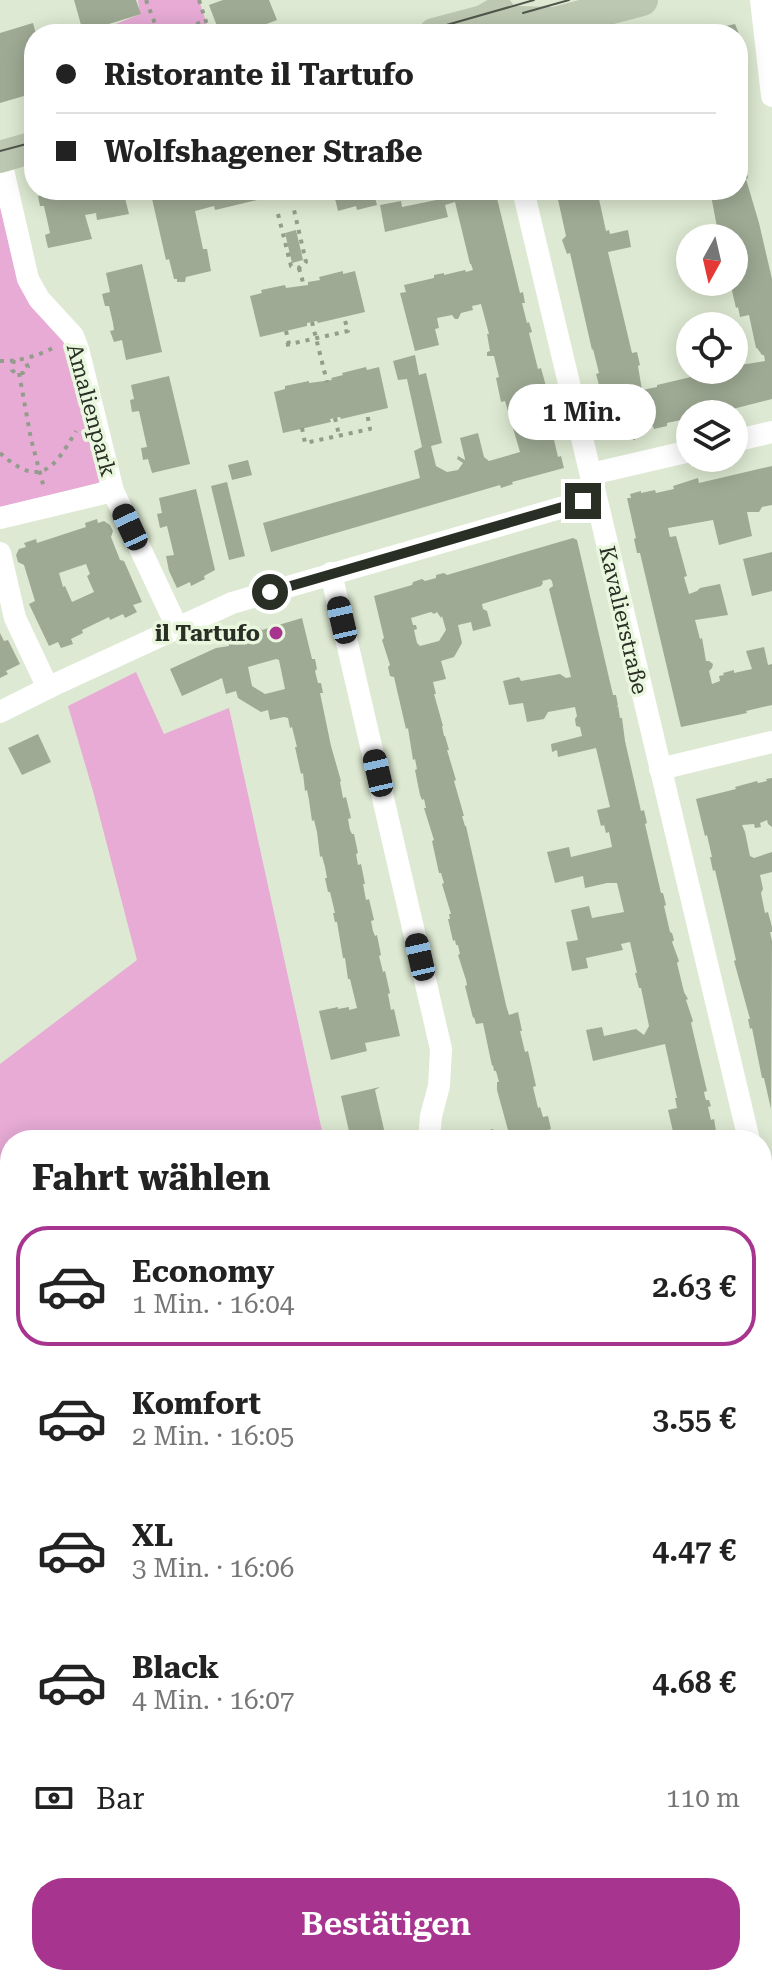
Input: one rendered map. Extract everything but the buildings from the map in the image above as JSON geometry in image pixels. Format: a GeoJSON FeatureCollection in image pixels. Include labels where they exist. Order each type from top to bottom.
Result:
{"type":"FeatureCollection","features":[{"type":"Feature","properties":{"kind":"main road"},"geometry":{"type":"LineString","coordinates":[[489,24],[527,0]]}},
{"type":"Feature","properties":{"kind":"main road"},"geometry":{"type":"LineString","coordinates":[[537,24],[555,23],[642,0]]}},
{"type":"Feature","properties":{"kind":"main road"},"geometry":{"type":"LineString","coordinates":[[0,157],[24,150]]}},
{"type":"Feature","properties":{"kind":"street"},"geometry":{"type":"LineString","coordinates":[[761,0],[772,96]]}},
{"type":"Feature","properties":{"kind":"street","name":"Amalienpark"},"geometry":{"type":"LineString","coordinates":[[0,157],[28,279],[39,299],[73,336],[113,491],[177,627]]}},
{"type":"Feature","properties":{"kind":"street","name":"Kavalierstraße"},"geometry":{"type":"LineString","coordinates":[[525,200],[747,1130]]}},
{"type":"Feature","properties":{"kind":"street"},"geometry":{"type":"LineString","coordinates":[[748,438],[772,432]]}},
{"type":"Feature","properties":{"kind":"street"},"geometry":{"type":"LineString","coordinates":[[591,474],[676,454]]}},
{"type":"Feature","properties":{"kind":"street","name":"Amalienpark"},"geometry":{"type":"LineString","coordinates":[[0,518],[113,491]]}},
{"type":"Feature","properties":{"kind":"street"},"geometry":{"type":"LineString","coordinates":[[0,712],[232,603],[595,498]]}},
{"type":"Feature","properties":{"kind":"street"},"geometry":{"type":"LineString","coordinates":[[0,553],[15,618],[48,688]]}},
{"type":"Feature","properties":{"kind":"street"},"geometry":{"type":"LineString","coordinates":[[331,573],[441,1049],[439,1086],[430,1130]]}},
{"type":"Feature","properties":{"kind":"street"},"geometry":{"type":"LineString","coordinates":[[660,769],[772,742]]}},
{"type":"Feature","properties":{"kind":"path"},"geometry":{"type":"LineString","coordinates":[[146,0],[155,24]]}},
{"type":"Feature","properties":{"kind":"path"},"geometry":{"type":"LineString","coordinates":[[199,0],[206,24]]}},
{"type":"Feature","properties":{"kind":"path"},"geometry":{"type":"LineString","coordinates":[[196,24],[205,21]]}},
{"type":"Feature","properties":{"kind":"path"},"geometry":{"type":"LineString","coordinates":[[294,210],[306,262],[299,268]]}},
{"type":"Feature","properties":{"kind":"path"},"geometry":{"type":"LineString","coordinates":[[278,214],[291,266],[299,268]]}},
{"type":"Feature","properties":{"kind":"path"},"geometry":{"type":"LineString","coordinates":[[299,268],[304,286]]}},
{"type":"Feature","properties":{"kind":"path"},"geometry":{"type":"LineString","coordinates":[[286,331],[288,345],[348,331],[344,317]]}},
{"type":"Feature","properties":{"kind":"path"},"geometry":{"type":"LineString","coordinates":[[312,322],[327,382]]}},
{"type":"Feature","properties":{"kind":"path"},"geometry":{"type":"LineString","coordinates":[[0,361],[51,349],[66,341]]}},
{"type":"Feature","properties":{"kind":"path"},"geometry":{"type":"LineString","coordinates":[[18,358],[27,362],[28,367],[23,373],[12,370],[12,362],[18,358]]}},
{"type":"Feature","properties":{"kind":"path"},"geometry":{"type":"LineString","coordinates":[[19,373],[42,480]]}},
{"type":"Feature","properties":{"kind":"path"},"geometry":{"type":"LineString","coordinates":[[302,428],[305,443],[370,429],[367,413]]}},
{"type":"Feature","properties":{"kind":"path"},"geometry":{"type":"LineString","coordinates":[[335,418],[339,436]]}},
{"type":"Feature","properties":{"kind":"path"},"geometry":{"type":"LineString","coordinates":[[0,453],[17,467],[39,472],[49,469],[77,429]]}},
{"type":"Feature","properties":{"kind":"shaded area"},"geometry":{"type":"Polygon","coordinates":[[[138,0],[199,0],[207,24],[116,24],[140,14],[138,0]]]}},
{"type":"Feature","properties":{"kind":"shaded area"},"geometry":{"type":"Polygon","coordinates":[[[0,207],[17,278],[68,349],[101,482],[0,508],[0,207]]]}},
{"type":"Feature","properties":{"kind":"shaded area"},"geometry":{"type":"Polygon","coordinates":[[[136,672],[164,734],[229,708],[322,1130],[0,1130],[0,1064],[137,960],[68,706],[136,672]]]}},
{"type":"Feature","properties":{"kind":"tram line"},"geometry":{"type":"LineString","coordinates":[[450,24],[534,0]]}},
{"type":"Feature","properties":{"kind":"tram line"},"geometry":{"type":"LineString","coordinates":[[523,13],[569,0]]}},
{"type":"Feature","properties":{"kind":"tram line"},"geometry":{"type":"LineString","coordinates":[[0,151],[24,145]]}},
{"type":"Feature","properties":{"kind":"place","name":"il Tartufo"},"geometry":{"type":"Point","coordinates":[276,633]}},
{"type":"Feature","properties":{"kind":"route"},"geometry":{"type":"LineString","coordinates":[[270,592],[583,501]]}}]}
